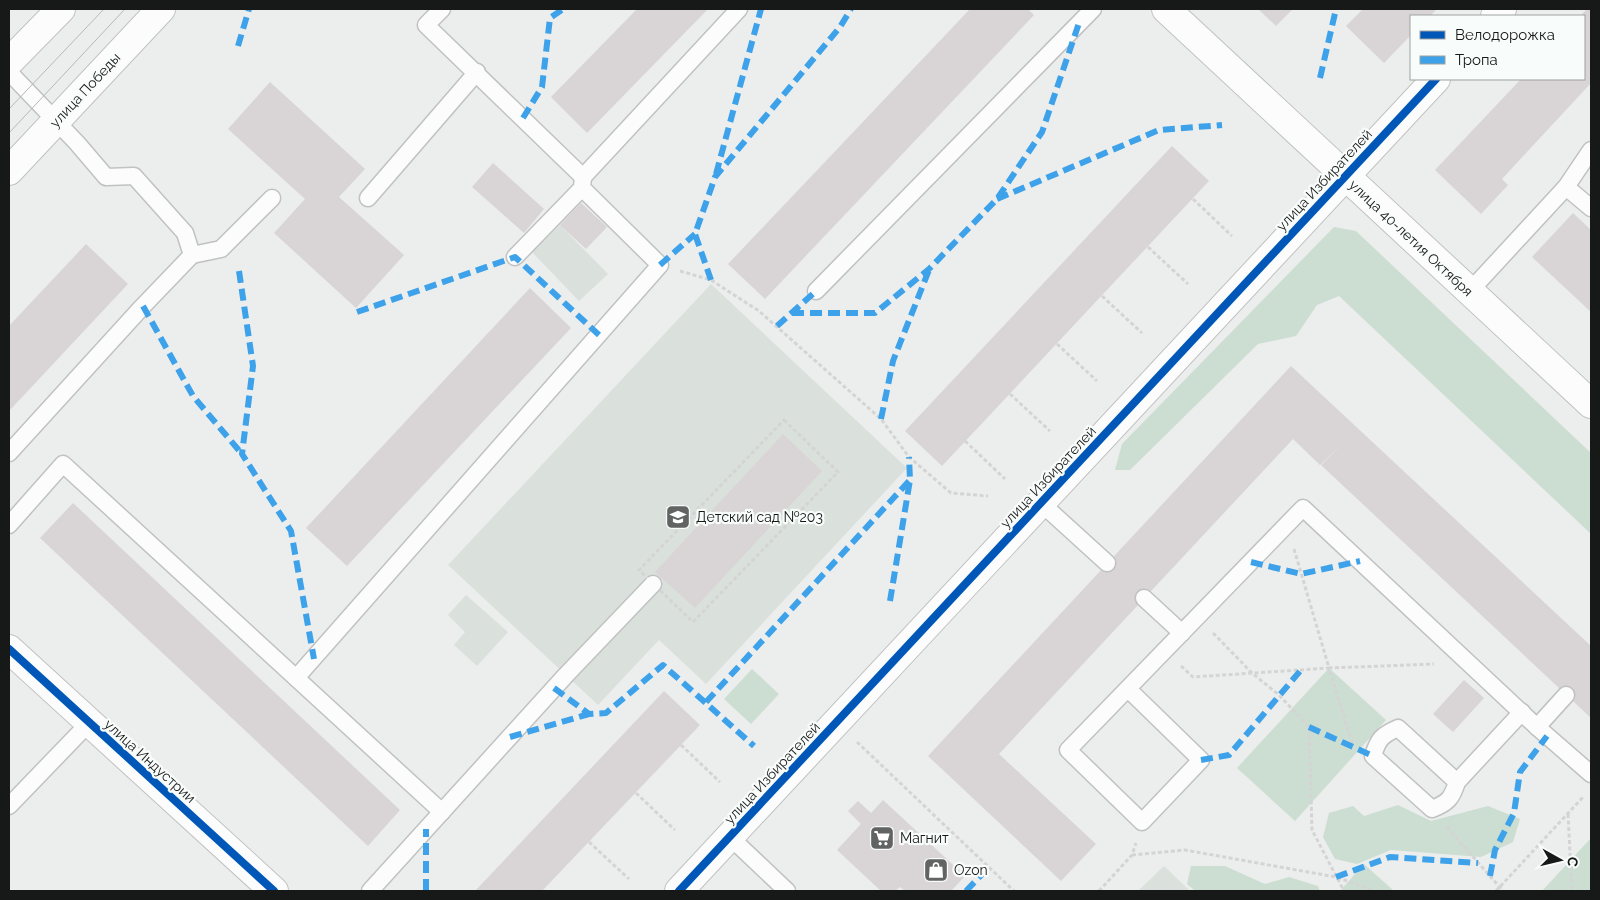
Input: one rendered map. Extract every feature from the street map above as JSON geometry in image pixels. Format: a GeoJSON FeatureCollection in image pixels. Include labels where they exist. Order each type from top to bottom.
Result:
{"type":"FeatureCollection","features":[{"type":"Feature","properties":{"kind":"street"},"geometry":{"type":"LineString","coordinates":[[9,62],[61,9]]}},
{"type":"Feature","properties":{"kind":"street","name":"улица Победы"},"geometry":{"type":"LineString","coordinates":[[9,171],[162,9]]}},
{"type":"Feature","properties":{"kind":"street","name":"улица 40-летия Октября"},"geometry":{"type":"LineString","coordinates":[[1166,9],[1591,404]]}},
{"type":"Feature","properties":{"kind":"street","name":"улица Избирателей"},"geometry":{"type":"LineString","coordinates":[[679,891],[1435,80]]}},
{"type":"Feature","properties":{"kind":"street","name":"улица Индустрии"},"geometry":{"type":"LineString","coordinates":[[9,650],[272,891]]}},
{"type":"Feature","properties":{"kind":"lane"},"geometry":{"type":"LineString","coordinates":[[296,678],[660,265],[477,72],[426,25],[442,9]]}},
{"type":"Feature","properties":{"kind":"lane"},"geometry":{"type":"LineString","coordinates":[[515,257],[739,9]]}},
{"type":"Feature","properties":{"kind":"lane"},"geometry":{"type":"LineString","coordinates":[[816,291],[1093,9]]}},
{"type":"Feature","properties":{"kind":"lane"},"geometry":{"type":"LineString","coordinates":[[9,72],[77,143],[106,177],[134,176],[185,233],[192,255]]}},
{"type":"Feature","properties":{"kind":"lane"},"geometry":{"type":"LineString","coordinates":[[368,198],[477,72]]}},
{"type":"Feature","properties":{"kind":"lane"},"geometry":{"type":"LineString","coordinates":[[1469,292],[1566,187],[1591,150]]}},
{"type":"Feature","properties":{"kind":"lane"},"geometry":{"type":"LineString","coordinates":[[1566,187],[1591,208]]}},
{"type":"Feature","properties":{"kind":"lane"},"geometry":{"type":"LineString","coordinates":[[9,453],[192,255],[222,249],[272,198]]}},
{"type":"Feature","properties":{"kind":"lane"},"geometry":{"type":"LineString","coordinates":[[9,525],[63,464],[442,812]]}},
{"type":"Feature","properties":{"kind":"lane"},"geometry":{"type":"LineString","coordinates":[[1041,503],[1107,563]]}},
{"type":"Feature","properties":{"kind":"lane"},"geometry":{"type":"LineString","coordinates":[[1128,689],[1201,760],[1142,822],[1068,750],[1303,508],[1537,727],[1591,774]]}},
{"type":"Feature","properties":{"kind":"lane"},"geometry":{"type":"LineString","coordinates":[[370,891],[566,675],[653,584]]}},
{"type":"Feature","properties":{"kind":"lane"},"geometry":{"type":"LineString","coordinates":[[1144,598],[1182,633]]}},
{"type":"Feature","properties":{"kind":"lane"},"geometry":{"type":"LineString","coordinates":[[1537,727],[1566,695]]}},
{"type":"Feature","properties":{"kind":"lane"},"geometry":{"type":"LineString","coordinates":[[1457,782],[1398,728],[1386,733],[1377,743],[1373,756],[1432,810],[1444,804],[1453,794],[1457,782],[1522,712]]}},
{"type":"Feature","properties":{"kind":"lane"},"geometry":{"type":"LineString","coordinates":[[9,806],[89,723]]}},
{"type":"Feature","properties":{"kind":"lane"},"geometry":{"type":"LineString","coordinates":[[730,837],[787,891]]}},
{"type":"Feature","properties":{"kind":"path"},"geometry":{"type":"LineString","coordinates":[[1193,199],[1232,236]]}},
{"type":"Feature","properties":{"kind":"path"},"geometry":{"type":"LineString","coordinates":[[1148,247],[1188,284]]}},
{"type":"Feature","properties":{"kind":"path"},"geometry":{"type":"LineString","coordinates":[[660,265],[711,280],[758,311],[881,419],[910,457],[950,493],[988,496]]}},
{"type":"Feature","properties":{"kind":"path"},"geometry":{"type":"LineString","coordinates":[[1102,296],[1142,333]]}},
{"type":"Feature","properties":{"kind":"path"},"geometry":{"type":"LineString","coordinates":[[1057,344],[1096,381]]}},
{"type":"Feature","properties":{"kind":"path"},"geometry":{"type":"LineString","coordinates":[[1010,394],[1050,431]]}},
{"type":"Feature","properties":{"kind":"path"},"geometry":{"type":"LineString","coordinates":[[784,420],[838,472],[693,622],[653,584],[639,570],[784,420]]}},
{"type":"Feature","properties":{"kind":"path"},"geometry":{"type":"LineString","coordinates":[[965,441],[1005,479]]}},
{"type":"Feature","properties":{"kind":"path"},"geometry":{"type":"LineString","coordinates":[[1286,525],[1353,746]]}},
{"type":"Feature","properties":{"kind":"path"},"geometry":{"type":"LineString","coordinates":[[1197,618],[1252,673],[1280,695],[1309,727],[1312,830],[1344,891]]}},
{"type":"Feature","properties":{"kind":"path"},"geometry":{"type":"LineString","coordinates":[[1165,651],[1193,677],[1329,668],[1468,662]]}},
{"type":"Feature","properties":{"kind":"path"},"geometry":{"type":"LineString","coordinates":[[681,745],[720,782]]}},
{"type":"Feature","properties":{"kind":"path"},"geometry":{"type":"LineString","coordinates":[[872,756],[1014,891]]}},
{"type":"Feature","properties":{"kind":"path"},"geometry":{"type":"LineString","coordinates":[[636,792],[675,830]]}},
{"type":"Feature","properties":{"kind":"path"},"geometry":{"type":"LineString","coordinates":[[1496,891],[1585,795]]}},
{"type":"Feature","properties":{"kind":"path"},"geometry":{"type":"LineString","coordinates":[[1432,810],[1503,891]]}},
{"type":"Feature","properties":{"kind":"path"},"geometry":{"type":"LineString","coordinates":[[1568,813],[1572,891]]}},
{"type":"Feature","properties":{"kind":"path"},"geometry":{"type":"LineString","coordinates":[[1099,891],[1132,855],[1142,822]]}},
{"type":"Feature","properties":{"kind":"path"},"geometry":{"type":"LineString","coordinates":[[589,842],[628,879]]}},
{"type":"Feature","properties":{"kind":"path"},"geometry":{"type":"LineString","coordinates":[[1132,855],[1185,850],[1336,877],[1375,891]]}},
{"type":"Feature","properties":{"kind":"shaded area"},"geometry":{"type":"Polygon","coordinates":[[[560,225],[608,274],[579,301],[532,252],[560,225]]]}},
{"type":"Feature","properties":{"kind":"shaded area","name":"Детский сад №203"},"geometry":{"type":"Polygon","coordinates":[[[711,284],[907,468],[706,684],[659,640],[598,705],[448,565],[711,284]]]}},
{"type":"Feature","properties":{"kind":"shaded area"},"geometry":{"type":"Polygon","coordinates":[[[466,595],[508,632],[477,666],[454,645],[465,632],[448,615],[466,595]]]}},
{"type":"Feature","properties":{"kind":"shaded area"},"geometry":{"type":"Polygon","coordinates":[[[1164,866],[1190,891],[1138,891],[1164,866]]]}},
{"type":"Feature","properties":{"kind":"green space"},"geometry":{"type":"Polygon","coordinates":[[[1334,227],[1356,231],[1591,453],[1591,534],[1339,296],[1317,305],[1296,336],[1258,344],[1130,470],[1115,470],[1122,444],[1334,227]]]}},
{"type":"Feature","properties":{"kind":"green space"},"geometry":{"type":"Polygon","coordinates":[[[1329,668],[1386,720],[1295,821],[1237,768],[1329,668]]]}},
{"type":"Feature","properties":{"kind":"green space"},"geometry":{"type":"Polygon","coordinates":[[[752,669],[779,694],[751,724],[724,699],[752,669]]]}},
{"type":"Feature","properties":{"kind":"green space"},"geometry":{"type":"Polygon","coordinates":[[[1398,805],[1431,821],[1488,806],[1520,819],[1513,842],[1481,857],[1391,850],[1357,864],[1335,859],[1323,837],[1329,813],[1353,806],[1364,816],[1398,805]]]}},
{"type":"Feature","properties":{"kind":"green space"},"geometry":{"type":"Polygon","coordinates":[[[1591,838],[1591,891],[1542,891],[1591,838]]]}},
{"type":"Feature","properties":{"kind":"green space"},"geometry":{"type":"Polygon","coordinates":[[[1364,864],[1394,891],[1340,891],[1364,864]]]}},
{"type":"Feature","properties":{"kind":"green space"},"geometry":{"type":"Polygon","coordinates":[[[1191,866],[1225,866],[1265,884],[1289,877],[1318,886],[1320,891],[1195,891],[1187,884],[1191,866]]]}},
{"type":"Feature","properties":{"kind":"building"},"geometry":{"type":"Polygon","coordinates":[[[637,9],[708,9],[587,133],[551,97],[637,9]]]}},
{"type":"Feature","properties":{"kind":"building"},"geometry":{"type":"Polygon","coordinates":[[[970,9],[1028,9],[1034,15],[765,299],[728,264],[970,9]]]}},
{"type":"Feature","properties":{"kind":"building"},"geometry":{"type":"Polygon","coordinates":[[[1258,9],[1293,9],[1276,26],[1258,9]]]}},
{"type":"Feature","properties":{"kind":"building"},"geometry":{"type":"Polygon","coordinates":[[[1363,9],[1437,9],[1431,15],[1410,15],[1410,36],[1384,63],[1346,26],[1363,9]]]}},
{"type":"Feature","properties":{"kind":"building"},"geometry":{"type":"Polygon","coordinates":[[[1587,9],[1591,9],[1591,83],[1502,179],[1508,185],[1481,214],[1435,170],[1520,80],[1585,80],[1585,15],[1581,15],[1587,9]]]}},
{"type":"Feature","properties":{"kind":"building"},"geometry":{"type":"Polygon","coordinates":[[[270,82],[365,169],[339,197],[404,255],[356,308],[274,233],[305,199],[228,129],[270,82]]]}},
{"type":"Feature","properties":{"kind":"building"},"geometry":{"type":"Polygon","coordinates":[[[1172,146],[1209,181],[942,466],[905,431],[1172,146]]]}},
{"type":"Feature","properties":{"kind":"building"},"geometry":{"type":"Polygon","coordinates":[[[493,163],[544,209],[524,233],[472,187],[493,163]]]}},
{"type":"Feature","properties":{"kind":"building"},"geometry":{"type":"Polygon","coordinates":[[[581,203],[607,227],[586,249],[560,225],[581,203]]]}},
{"type":"Feature","properties":{"kind":"building"},"geometry":{"type":"Polygon","coordinates":[[[1573,213],[1591,230],[1591,312],[1532,257],[1573,213]]]}},
{"type":"Feature","properties":{"kind":"building"},"geometry":{"type":"Polygon","coordinates":[[[86,244],[128,284],[9,411],[9,326],[86,244]]]}},
{"type":"Feature","properties":{"kind":"building"},"geometry":{"type":"Polygon","coordinates":[[[530,288],[571,328],[347,566],[306,528],[530,288]]]}},
{"type":"Feature","properties":{"kind":"building"},"geometry":{"type":"Polygon","coordinates":[[[1291,366],[1591,646],[1591,718],[1321,465],[1343,443],[1320,465],[1293,439],[999,754],[1096,844],[1061,881],[928,756],[1291,366]]]}},
{"type":"Feature","properties":{"kind":"building"},"geometry":{"type":"Polygon","coordinates":[[[783,434],[822,471],[695,608],[655,572],[783,434]]]}},
{"type":"Feature","properties":{"kind":"building"},"geometry":{"type":"Polygon","coordinates":[[[73,503],[400,810],[368,846],[40,538],[73,503]]]}},
{"type":"Feature","properties":{"kind":"building"},"geometry":{"type":"Polygon","coordinates":[[[1464,680],[1484,698],[1453,732],[1433,714],[1464,680]]]}},
{"type":"Feature","properties":{"kind":"building"},"geometry":{"type":"Polygon","coordinates":[[[664,691],[700,725],[542,891],[475,891],[664,691]]]}},
{"type":"Feature","properties":{"kind":"building"},"geometry":{"type":"Polygon","coordinates":[[[883,800],[965,876],[951,891],[905,891],[900,887],[895,891],[881,891],[837,850],[861,824],[848,811],[858,801],[871,813],[883,800]]]}},
{"type":"Feature","properties":{"kind":"tram line"},"geometry":{"type":"LineString","coordinates":[[9,109],[104,9]]}},
{"type":"Feature","properties":{"kind":"tram line"},"geometry":{"type":"LineString","coordinates":[[9,133],[125,9]]}},
{"type":"Feature","properties":{"kind":"marked path"},"geometry":{"type":"LineString","coordinates":[[238,46],[249,9]]}},
{"type":"Feature","properties":{"kind":"marked path"},"geometry":{"type":"LineString","coordinates":[[523,118],[542,87],[550,18],[563,9]]}},
{"type":"Feature","properties":{"kind":"marked path"},"geometry":{"type":"LineString","coordinates":[[716,174],[761,9]]}},
{"type":"Feature","properties":{"kind":"marked path"},"geometry":{"type":"LineString","coordinates":[[711,280],[695,234],[715,177],[840,27],[851,9]]}},
{"type":"Feature","properties":{"kind":"marked path"},"geometry":{"type":"LineString","coordinates":[[1320,78],[1336,9]]}},
{"type":"Feature","properties":{"kind":"marked path"},"geometry":{"type":"LineString","coordinates":[[792,313],[875,313],[929,269],[997,199],[1042,132],[1079,23]]}},
{"type":"Feature","properties":{"kind":"marked path"},"geometry":{"type":"LineString","coordinates":[[997,199],[1159,130],[1222,125]]}},
{"type":"Feature","properties":{"kind":"marked path"},"geometry":{"type":"LineString","coordinates":[[660,265],[695,234]]}},
{"type":"Feature","properties":{"kind":"marked path"},"geometry":{"type":"LineString","coordinates":[[357,312],[515,257],[599,335]]}},
{"type":"Feature","properties":{"kind":"marked path"},"geometry":{"type":"LineString","coordinates":[[881,419],[893,361],[929,270]]}},
{"type":"Feature","properties":{"kind":"marked path"},"geometry":{"type":"LineString","coordinates":[[239,271],[253,366],[242,454],[291,531],[314,659]]}},
{"type":"Feature","properties":{"kind":"marked path"},"geometry":{"type":"LineString","coordinates":[[777,326],[816,291]]}},
{"type":"Feature","properties":{"kind":"marked path"},"geometry":{"type":"LineString","coordinates":[[143,306],[193,396],[242,454]]}},
{"type":"Feature","properties":{"kind":"marked path"},"geometry":{"type":"LineString","coordinates":[[890,601],[910,480],[909,457]]}},
{"type":"Feature","properties":{"kind":"marked path"},"geometry":{"type":"LineString","coordinates":[[706,702],[910,480]]}},
{"type":"Feature","properties":{"kind":"marked path"},"geometry":{"type":"LineString","coordinates":[[1251,562],[1301,574],[1360,561]]}},
{"type":"Feature","properties":{"kind":"marked path"},"geometry":{"type":"LineString","coordinates":[[554,688],[589,714],[606,713],[663,665],[754,746]]}},
{"type":"Feature","properties":{"kind":"marked path"},"geometry":{"type":"LineString","coordinates":[[1201,760],[1229,755],[1301,670]]}},
{"type":"Feature","properties":{"kind":"marked path"},"geometry":{"type":"LineString","coordinates":[[510,737],[589,714]]}},
{"type":"Feature","properties":{"kind":"marked path"},"geometry":{"type":"LineString","coordinates":[[1309,727],[1373,756]]}},
{"type":"Feature","properties":{"kind":"marked path"},"geometry":{"type":"LineString","coordinates":[[1490,876],[1495,850],[1514,813],[1520,772],[1547,736]]}},
{"type":"Feature","properties":{"kind":"marked path"},"geometry":{"type":"LineString","coordinates":[[426,829],[426,891]]}},
{"type":"Feature","properties":{"kind":"marked path"},"geometry":{"type":"LineString","coordinates":[[1336,877],[1390,857],[1478,863]]}},
{"type":"Feature","properties":{"kind":"marked path"},"geometry":{"type":"LineString","coordinates":[[966,891],[989,867]]}},
{"type":"Feature","properties":{"kind":"cycle path"},"geometry":{"type":"LineString","coordinates":[[679,891],[1435,80]]}},
{"type":"Feature","properties":{"kind":"cycle path"},"geometry":{"type":"LineString","coordinates":[[9,649],[274,891]]}},
{"type":"Feature","properties":{"kind":"place","name":"Детский сад №203"},"geometry":{"type":"Point","coordinates":[678,517]}},
{"type":"Feature","properties":{"kind":"place","name":"Магнит"},"geometry":{"type":"Point","coordinates":[882,838]}},
{"type":"Feature","properties":{"kind":"place","name":"Ozon"},"geometry":{"type":"Point","coordinates":[936,870]}}]}
